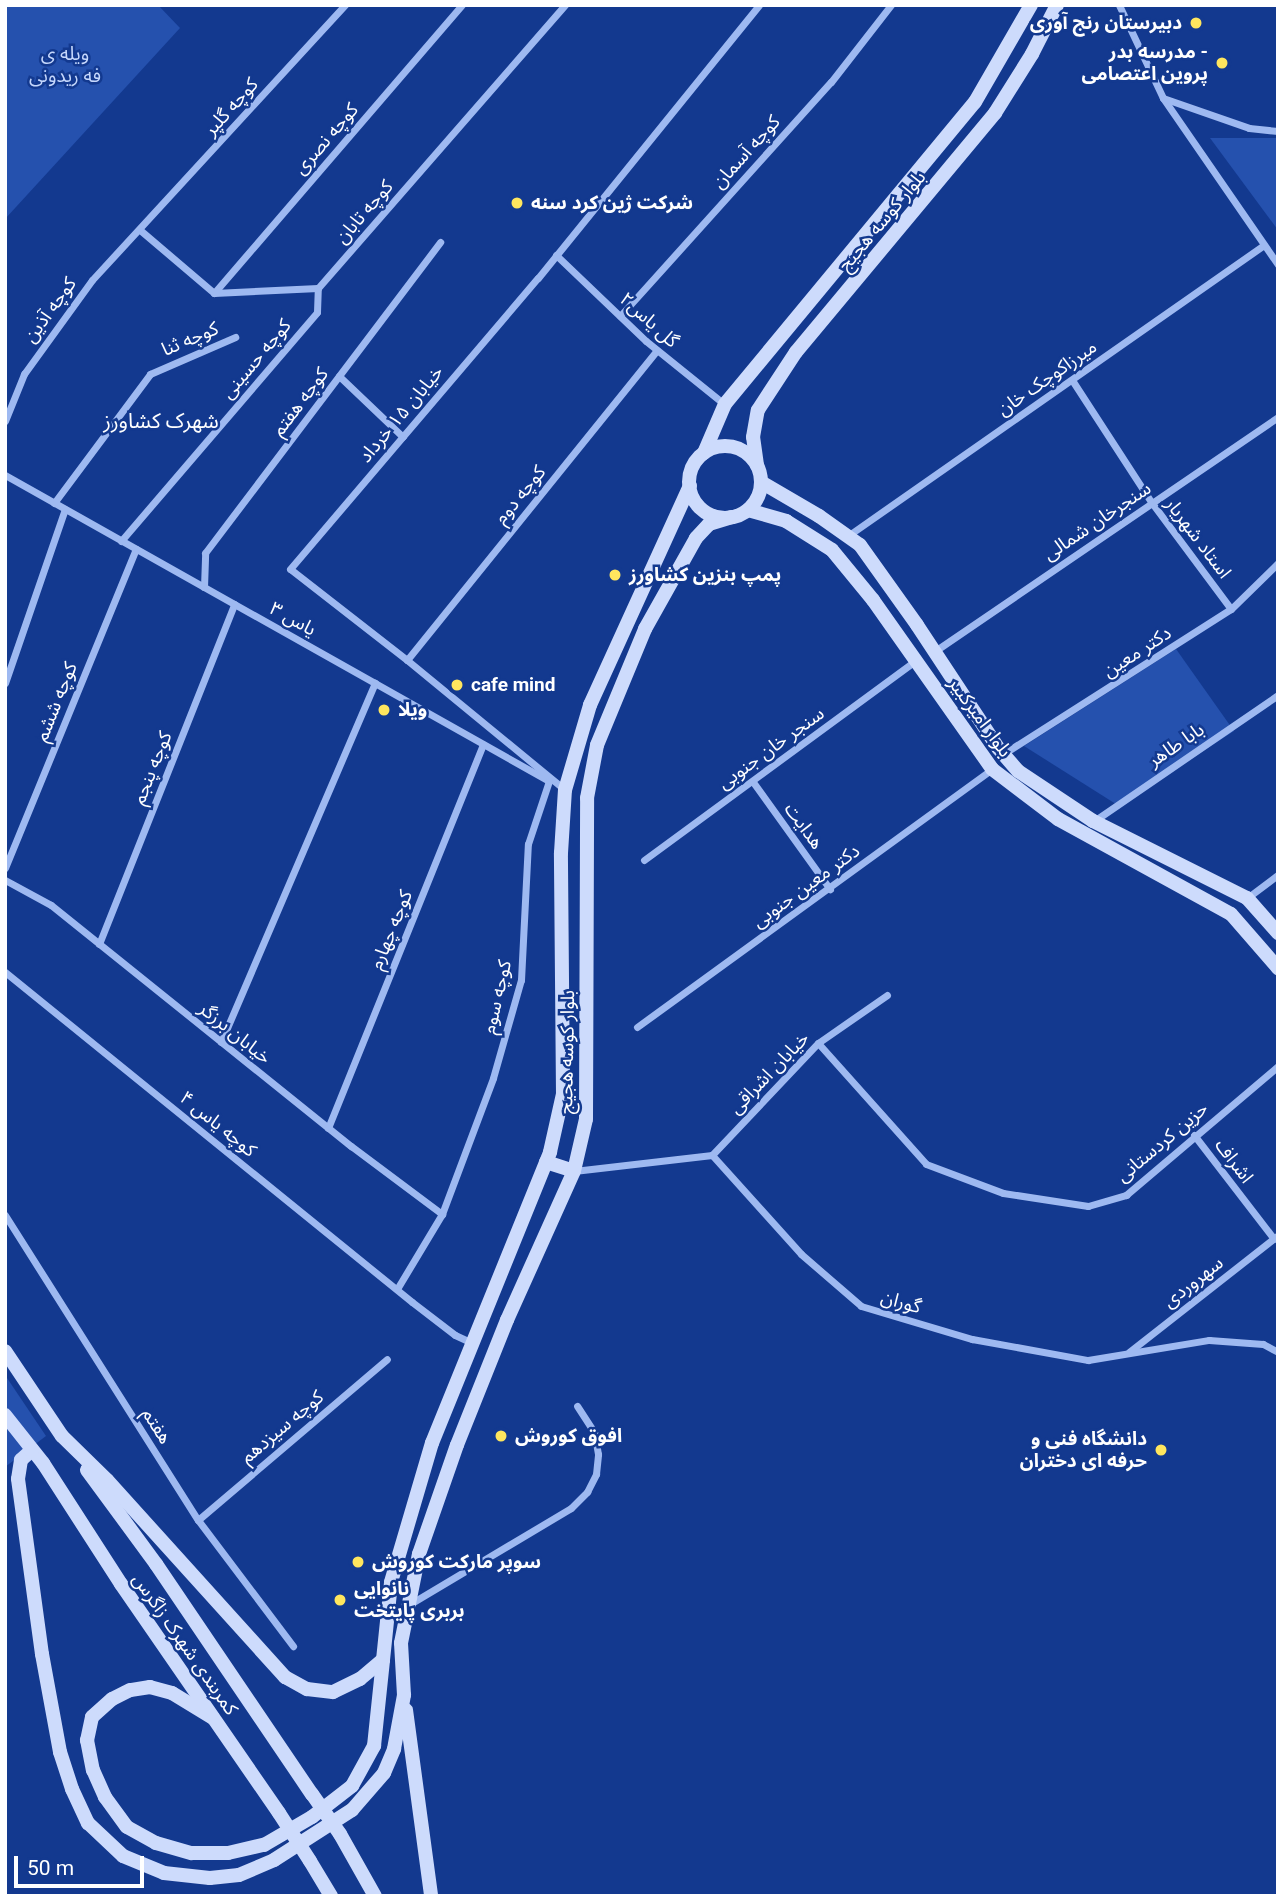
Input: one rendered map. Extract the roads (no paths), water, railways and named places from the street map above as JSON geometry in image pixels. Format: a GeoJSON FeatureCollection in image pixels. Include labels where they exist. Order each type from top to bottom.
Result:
{"type":"FeatureCollection","features":[{"type":"Feature","properties":{"kind":"street","name":"کوچه گلپر"},"geometry":{"type":"LineString","coordinates":[[140,230],[345,5]]}},
{"type":"Feature","properties":{"kind":"street","name":"کوچه نصری"},"geometry":{"type":"LineString","coordinates":[[214,293],[462,5]]}},
{"type":"Feature","properties":{"kind":"street","name":"کوچه تابان"},"geometry":{"type":"LineString","coordinates":[[318,288],[565,5]]}},
{"type":"Feature","properties":{"kind":"street","name":"خیابان ۱۵ خرداد"},"geometry":{"type":"LineString","coordinates":[[565,790],[407,660],[290,569],[556,255],[759,5]]}},
{"type":"Feature","properties":{"kind":"street","name":"کوچه آسمان"},"geometry":{"type":"LineString","coordinates":[[620,316],[831,82],[891,5]]}},
{"type":"Feature","properties":{"kind":"street","name":"بلوار کوسه هجیج"},"geometry":{"type":"LineString","coordinates":[[704,453],[725,404],[975,102],[1031,5]]}},
{"type":"Feature","properties":{"kind":"street","name":"بلوار کوسه هجیج"},"geometry":{"type":"LineString","coordinates":[[757,464],[753,437],[758,410],[796,352],[995,113],[1032,54],[1057,5]]}},
{"type":"Feature","properties":{"kind":"street"},"geometry":{"type":"LineString","coordinates":[[1119,5],[1128,30],[1163,98],[1278,265]]}},
{"type":"Feature","properties":{"kind":"street"},"geometry":{"type":"LineString","coordinates":[[1163,98],[1249,128],[1278,131]]}},
{"type":"Feature","properties":{"kind":"street"},"geometry":{"type":"LineString","coordinates":[[140,230],[214,293],[318,288]]}},
{"type":"Feature","properties":{"kind":"street","name":"کوچه آذین"},"geometry":{"type":"LineString","coordinates":[[5,421],[24,374],[92,280],[140,230]]}},
{"type":"Feature","properties":{"kind":"street","name":"کوچه هفتم"},"geometry":{"type":"LineString","coordinates":[[204,587],[205,553],[440,242]]}},
{"type":"Feature","properties":{"kind":"street","name":"میرزاکوچک خان"},"geometry":{"type":"LineString","coordinates":[[848,536],[1264,245]]}},
{"type":"Feature","properties":{"kind":"street","name":"گل یاس۲"},"geometry":{"type":"LineString","coordinates":[[556,255],[657,350],[725,404]]}},
{"type":"Feature","properties":{"kind":"street","name":"کوچه حسینی"},"geometry":{"type":"LineString","coordinates":[[121,541],[317,312],[318,288]]}},
{"type":"Feature","properties":{"kind":"street","name":"کوچه ثنا"},"geometry":{"type":"LineString","coordinates":[[54,503],[150,374],[235,337]]}},
{"type":"Feature","properties":{"kind":"street","name":"کوچه دوم"},"geometry":{"type":"LineString","coordinates":[[407,660],[657,350]]}},
{"type":"Feature","properties":{"kind":"street"},"geometry":{"type":"LineString","coordinates":[[339,376],[403,436]]}},
{"type":"Feature","properties":{"kind":"street","name":"استاد شهریار"},"geometry":{"type":"LineString","coordinates":[[1072,380],[1152,503],[1231,609]]}},
{"type":"Feature","properties":{"kind":"street","name":"سنجرخان شمالی"},"geometry":{"type":"LineString","coordinates":[[934,651],[1278,417]]}},
{"type":"Feature","properties":{"kind":"street"},"geometry":{"type":"LineString","coordinates":[[733,447],[743,450],[757,464],[760,492],[748,510],[722,518],[704,511],[697,504],[690,486],[692,467],[704,453],[713,448],[733,447]]}},
{"type":"Feature","properties":{"kind":"street","name":"یاس ۳"},"geometry":{"type":"LineString","coordinates":[[5,475],[565,790]]}},
{"type":"Feature","properties":{"kind":"street","name":"بلوار امیرکبیر"},"geometry":{"type":"LineString","coordinates":[[761,482],[848,536],[870,557],[1003,754],[1018,772],[1093,821],[1247,898],[1278,933]]}},
{"type":"Feature","properties":{"kind":"street","name":"بلوار کوسه هجیج"},"geometry":{"type":"LineString","coordinates":[[383,1660],[391,1582],[432,1443],[546,1162],[563,1094],[561,853],[565,790],[590,705],[690,486]]}},
{"type":"Feature","properties":{"kind":"street"},"geometry":{"type":"LineString","coordinates":[[5,682],[65,509]]}},
{"type":"Feature","properties":{"kind":"street","name":"بلوار امیرکبیر"},"geometry":{"type":"LineString","coordinates":[[748,510],[786,521],[832,550],[873,600],[992,769],[1058,819],[1231,914],[1278,968]]}},
{"type":"Feature","properties":{"kind":"street","name":"بلوار کوسه هجیج"},"geometry":{"type":"LineString","coordinates":[[404,1695],[401,1643],[419,1554],[457,1445],[507,1320],[575,1171],[586,1119],[587,798],[597,745],[646,629],[696,538],[709,524],[732,517]]}},
{"type":"Feature","properties":{"kind":"street","name":"کوچه ششم"},"geometry":{"type":"LineString","coordinates":[[5,868],[136,549]]}},
{"type":"Feature","properties":{"kind":"street","name":"دکتر معین"},"geometry":{"type":"LineString","coordinates":[[1003,754],[1231,609],[1278,563]]}},
{"type":"Feature","properties":{"kind":"street","name":"کوچه پنجم"},"geometry":{"type":"LineString","coordinates":[[99,944],[234,604]]}},
{"type":"Feature","properties":{"kind":"street","name":"سنجر خان جنوبی"},"geometry":{"type":"LineString","coordinates":[[644,860],[915,661]]}},
{"type":"Feature","properties":{"kind":"street"},"geometry":{"type":"LineString","coordinates":[[222,1042],[375,683]]}},
{"type":"Feature","properties":{"kind":"street","name":"بابا طاهر"},"geometry":{"type":"LineString","coordinates":[[1093,821],[1278,695]]}},
{"type":"Feature","properties":{"kind":"street","name":"کوچه چهارم"},"geometry":{"type":"LineString","coordinates":[[328,1128],[483,744]]}},
{"type":"Feature","properties":{"kind":"street","name":"دکتر معین جنوبی"},"geometry":{"type":"LineString","coordinates":[[637,1027],[992,769]]}},
{"type":"Feature","properties":{"kind":"street","name":"کوچه سوم"},"geometry":{"type":"LineString","coordinates":[[397,1289],[442,1214],[493,1078],[521,980],[528,844],[549,781]]}},
{"type":"Feature","properties":{"kind":"street","name":"هدایت"},"geometry":{"type":"LineString","coordinates":[[753,782],[830,889]]}},
{"type":"Feature","properties":{"kind":"street"},"geometry":{"type":"LineString","coordinates":[[565,790],[587,798]]}},
{"type":"Feature","properties":{"kind":"street"},"geometry":{"type":"LineString","coordinates":[[1231,914],[1278,875]]}},
{"type":"Feature","properties":{"kind":"street","name":"خیابان برزگر"},"geometry":{"type":"LineString","coordinates":[[5,880],[51,905],[328,1128],[442,1214]]}},
{"type":"Feature","properties":{"kind":"street","name":"کوچه یاس ۴"},"geometry":{"type":"LineString","coordinates":[[5,972],[412,1302],[472,1343]]}},
{"type":"Feature","properties":{"kind":"street","name":"خیابان اشراقی"},"geometry":{"type":"LineString","coordinates":[[712,1155],[818,1043],[887,995]]}},
{"type":"Feature","properties":{"kind":"street","name":"حزین کردستانی"},"geometry":{"type":"LineString","coordinates":[[818,1043],[926,1164],[1003,1193],[1088,1206],[1126,1195],[1278,1066]]}},
{"type":"Feature","properties":{"kind":"street","name":"اشراف"},"geometry":{"type":"LineString","coordinates":[[1195,1135],[1276,1237]]}},
{"type":"Feature","properties":{"kind":"street"},"geometry":{"type":"LineString","coordinates":[[546,1162],[575,1171],[712,1155]]}},
{"type":"Feature","properties":{"kind":"street","name":"گوران"},"geometry":{"type":"LineString","coordinates":[[712,1155],[801,1254],[861,1306],[972,1339],[1088,1360],[1209,1340],[1263,1344],[1278,1352]]}},
{"type":"Feature","properties":{"kind":"street","name":"هفتم"},"geometry":{"type":"LineString","coordinates":[[5,1215],[198,1520],[293,1646]]}},
{"type":"Feature","properties":{"kind":"street","name":"سهروردی"},"geometry":{"type":"LineString","coordinates":[[1127,1354],[1276,1237]]}},
{"type":"Feature","properties":{"kind":"street","name":"کمربندی شهرک زاگرس"},"geometry":{"type":"LineString","coordinates":[[5,1351],[62,1436],[156,1564],[340,1834],[375,1896]]}},
{"type":"Feature","properties":{"kind":"street","name":"کوچه سیزدهم"},"geometry":{"type":"LineString","coordinates":[[198,1520],[387,1359]]}},
{"type":"Feature","properties":{"kind":"street"},"geometry":{"type":"LineString","coordinates":[[409,1604],[571,1508],[587,1492],[596,1474],[598,1454],[594,1432],[577,1406]]}},
{"type":"Feature","properties":{"kind":"street","name":"کمربندی شهرک زاگرس"},"geometry":{"type":"LineString","coordinates":[[5,1415],[32,1450],[279,1813],[331,1896]]}},
{"type":"Feature","properties":{"kind":"street","name":"کمربندی شهرک زاگرس"},"geometry":{"type":"LineString","coordinates":[[62,1436],[107,1480],[285,1677],[307,1689],[333,1692],[360,1679],[383,1660]]}},
{"type":"Feature","properties":{"kind":"street"},"geometry":{"type":"LineString","coordinates":[[32,1450],[21,1461],[18,1479],[42,1654],[60,1752],[72,1789],[88,1823],[124,1856],[164,1873],[210,1878],[239,1875],[274,1860],[352,1810],[384,1773],[394,1749],[404,1695]]}},
{"type":"Feature","properties":{"kind":"street"},"geometry":{"type":"LineString","coordinates":[[213,1718],[172,1693],[150,1687],[130,1690],[112,1699],[92,1717],[87,1740],[93,1770],[104,1797],[127,1827],[156,1843],[192,1853],[228,1853],[264,1845],[312,1816],[352,1786],[374,1746],[383,1660]]}},
{"type":"Feature","properties":{"kind":"street"},"geometry":{"type":"LineString","coordinates":[[404,1695],[431,1896]]}},
{"type":"Feature","properties":{"kind":"place","name":"دبیرستان رنج آوری"},"geometry":{"type":"Point","coordinates":[1196,23]}},
{"type":"Feature","properties":{"kind":"place","name":"مدرسه بدر - پروین اعتصامی"},"geometry":{"type":"Point","coordinates":[1222,63]}},
{"type":"Feature","properties":{"kind":"place","name":"شرکت ژین کرد سنه"},"geometry":{"type":"Point","coordinates":[517,203]}},
{"type":"Feature","properties":{"kind":"place","name":"پمپ بنزین کشاورز"},"geometry":{"type":"Point","coordinates":[615,575]}},
{"type":"Feature","properties":{"kind":"place","name":"cafe mind"},"geometry":{"type":"Point","coordinates":[457,685]}},
{"type":"Feature","properties":{"kind":"place","name":"ویلا"},"geometry":{"type":"Point","coordinates":[384,710]}},
{"type":"Feature","properties":{"kind":"place","name":"افوق کوروش"},"geometry":{"type":"Point","coordinates":[501,1436]}},
{"type":"Feature","properties":{"kind":"place","name":"دانشگاه فنی و حرفه ای دختران"},"geometry":{"type":"Point","coordinates":[1161,1450]}},
{"type":"Feature","properties":{"kind":"place","name":"سوپر مارکت کوروش"},"geometry":{"type":"Point","coordinates":[358,1562]}},
{"type":"Feature","properties":{"kind":"place","name":"نانوایی بربری پایتخت"},"geometry":{"type":"Point","coordinates":[340,1600]}},
{"type":"Feature","properties":{"kind":"district","name":"شهرک کشاورز"},"geometry":{"type":"Point","coordinates":[161,421]}},
{"type":"Feature","properties":{"kind":"park label","name":"ویله ی فه ریدونی"},"geometry":{"type":"Point","coordinates":[65,65]}}]}
